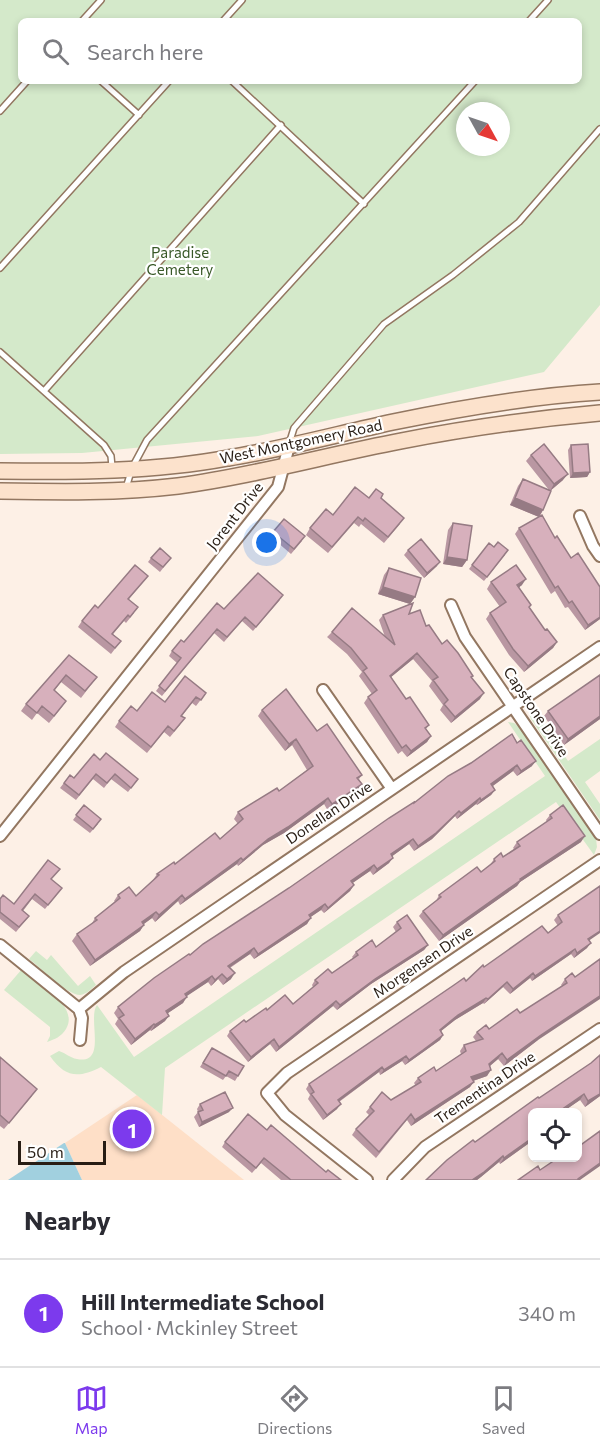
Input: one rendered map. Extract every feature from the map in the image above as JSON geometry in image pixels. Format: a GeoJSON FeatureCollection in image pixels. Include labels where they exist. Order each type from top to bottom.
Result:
{"type":"FeatureCollection","features":[{"type":"Feature","properties":{"kind":"main road","name":"West Montgomery Road"},"geometry":{"type":"LineString","coordinates":[[0,471],[57,472],[226,459],[497,402],[550,395],[600,392]]}},
{"type":"Feature","properties":{"kind":"main road","name":"West Montgomery Road"},"geometry":{"type":"LineString","coordinates":[[0,491],[176,486],[283,467],[401,441],[501,424],[600,413]]}},
{"type":"Feature","properties":{"kind":"street","name":"Jorent Drive"},"geometry":{"type":"LineString","coordinates":[[0,836],[278,487],[289,446]]}},
{"type":"Feature","properties":{"kind":"street"},"geometry":{"type":"LineString","coordinates":[[580,516],[600,556]]}},
{"type":"Feature","properties":{"kind":"street","name":"Capstone Drive"},"geometry":{"type":"LineString","coordinates":[[451,605],[465,637],[600,834]]}},
{"type":"Feature","properties":{"kind":"street","name":"Donellan Drive"},"geometry":{"type":"LineString","coordinates":[[79,1009],[124,972],[600,647]]}},
{"type":"Feature","properties":{"kind":"street"},"geometry":{"type":"LineString","coordinates":[[323,690],[392,789]]}},
{"type":"Feature","properties":{"kind":"street","name":"Morgensen Drive"},"geometry":{"type":"LineString","coordinates":[[367,1180],[285,1115],[267,1094],[287,1073],[600,860]]}},
{"type":"Feature","properties":{"kind":"street"},"geometry":{"type":"LineString","coordinates":[[0,945],[79,1009],[82,1018],[80,1040]]}},
{"type":"Feature","properties":{"kind":"street","name":"Trementina Drive"},"geometry":{"type":"LineString","coordinates":[[393,1180],[425,1147],[600,1029]]}},
{"type":"Feature","properties":{"kind":"lane"},"geometry":{"type":"LineString","coordinates":[[85,18],[101,0]]}},
{"type":"Feature","properties":{"kind":"lane"},"geometry":{"type":"LineString","coordinates":[[226,18],[242,0]]}},
{"type":"Feature","properties":{"kind":"lane"},"geometry":{"type":"LineString","coordinates":[[532,18],[548,0]]}},
{"type":"Feature","properties":{"kind":"lane"},"geometry":{"type":"LineString","coordinates":[[0,111],[24,84]]}},
{"type":"Feature","properties":{"kind":"lane"},"geometry":{"type":"LineString","coordinates":[[104,84],[139,115]]}},
{"type":"Feature","properties":{"kind":"lane"},"geometry":{"type":"LineString","coordinates":[[0,268],[166,84]]}},
{"type":"Feature","properties":{"kind":"lane"},"geometry":{"type":"LineString","coordinates":[[235,84],[364,204]]}},
{"type":"Feature","properties":{"kind":"lane"},"geometry":{"type":"LineString","coordinates":[[126,489],[132,468],[147,440],[472,84]]}},
{"type":"Feature","properties":{"kind":"lane"},"geometry":{"type":"LineString","coordinates":[[44,391],[281,125]]}},
{"type":"Feature","properties":{"kind":"lane","name":"Jorent Drive"},"geometry":{"type":"LineString","coordinates":[[289,446],[294,428],[384,324],[453,275],[519,222],[600,129]]}},
{"type":"Feature","properties":{"kind":"lane"},"geometry":{"type":"LineString","coordinates":[[0,351],[104,445],[111,456],[112,469]]}},
{"type":"Feature","properties":{"kind":"shaded area"},"geometry":{"type":"Polygon","coordinates":[[[137,1095],[244,1180],[82,1180],[65,1143],[137,1095]]]}},
{"type":"Feature","properties":{"kind":"green space","name":"Paradise Cemetery"},"geometry":{"type":"Polygon","coordinates":[[[0,0],[600,0],[600,305],[544,372],[258,436],[82,453],[0,454],[0,0]]]}},
{"type":"Feature","properties":{"kind":"green space"},"geometry":{"type":"Polygon","coordinates":[[[531,705],[568,761],[600,739],[600,771],[585,782],[600,804],[600,820],[531,719],[529,713],[531,705]]]}},
{"type":"Feature","properties":{"kind":"green space"},"geometry":{"type":"Polygon","coordinates":[[[508,722],[520,728],[596,839],[597,847],[594,855],[556,802],[165,1068],[162,1115],[101,1067],[85,1073],[72,1074],[61,1068],[50,1056],[59,1051],[77,1059],[86,1059],[92,1055],[97,1005],[134,1057],[545,776],[508,722]]]}},
{"type":"Feature","properties":{"kind":"green space"},"geometry":{"type":"Polygon","coordinates":[[[36,951],[47,960],[51,955],[78,986],[90,976],[96,985],[80,995],[75,994],[29,959],[36,951]]]}},
{"type":"Feature","properties":{"kind":"green space"},"geometry":{"type":"Polygon","coordinates":[[[22,969],[55,995],[67,1012],[69,1020],[66,1029],[55,1039],[47,1042],[50,1027],[4,990],[22,969]]]}},
{"type":"Feature","properties":{"kind":"water"},"geometry":{"type":"Polygon","coordinates":[[[64,1143],[82,1180],[8,1180],[64,1143]]]}},
{"type":"Feature","properties":{"kind":"building"},"geometry":{"type":"Polygon","coordinates":[[[544,444],[568,474],[554,484],[531,455],[544,444]]]}},
{"type":"Feature","properties":{"kind":"building"},"geometry":{"type":"Polygon","coordinates":[[[588,444],[590,472],[573,473],[571,445],[588,444]]]}},
{"type":"Feature","properties":{"kind":"building"},"geometry":{"type":"Polygon","coordinates":[[[523,479],[551,491],[543,510],[515,498],[523,479]]]}},
{"type":"Feature","properties":{"kind":"building"},"geometry":{"type":"Polygon","coordinates":[[[355,487],[369,498],[376,489],[383,494],[381,498],[404,518],[388,537],[365,518],[363,521],[358,517],[332,547],[310,528],[326,509],[333,515],[355,487]]]}},
{"type":"Feature","properties":{"kind":"building"},"geometry":{"type":"Polygon","coordinates":[[[542,515],[555,538],[557,536],[571,558],[578,553],[600,587],[600,617],[588,625],[572,601],[569,603],[558,586],[555,588],[519,528],[542,515]]]}},
{"type":"Feature","properties":{"kind":"building"},"geometry":{"type":"Polygon","coordinates":[[[284,519],[305,536],[294,549],[273,532],[284,519]]]}},
{"type":"Feature","properties":{"kind":"building"},"geometry":{"type":"Polygon","coordinates":[[[453,523],[472,526],[467,560],[447,557],[453,523]]]}},
{"type":"Feature","properties":{"kind":"building"},"geometry":{"type":"Polygon","coordinates":[[[421,539],[440,562],[427,573],[408,550],[421,539]]]}},
{"type":"Feature","properties":{"kind":"building"},"geometry":{"type":"Polygon","coordinates":[[[498,542],[508,550],[487,577],[472,565],[489,543],[494,547],[498,542]]]}},
{"type":"Feature","properties":{"kind":"building"},"geometry":{"type":"Polygon","coordinates":[[[160,548],[171,558],[163,567],[151,558],[160,548]]]}},
{"type":"Feature","properties":{"kind":"building"},"geometry":{"type":"Polygon","coordinates":[[[135,565],[148,576],[128,599],[138,607],[112,634],[121,641],[115,648],[82,621],[95,605],[98,608],[135,565]]]}},
{"type":"Feature","properties":{"kind":"building"},"geometry":{"type":"Polygon","coordinates":[[[516,565],[526,579],[517,585],[545,630],[547,629],[557,642],[528,666],[513,649],[490,613],[506,602],[491,582],[516,565]]]}},
{"type":"Feature","properties":{"kind":"building"},"geometry":{"type":"Polygon","coordinates":[[[389,568],[421,578],[415,597],[383,587],[389,568]]]}},
{"type":"Feature","properties":{"kind":"building"},"geometry":{"type":"Polygon","coordinates":[[[258,573],[283,595],[256,627],[245,617],[227,637],[217,629],[165,691],[159,686],[181,658],[172,651],[181,640],[184,642],[217,603],[224,609],[258,573]]]}},
{"type":"Feature","properties":{"kind":"building"},"geometry":{"type":"Polygon","coordinates":[[[413,603],[409,614],[420,610],[426,626],[429,625],[442,644],[447,640],[484,693],[455,717],[444,704],[448,700],[433,680],[438,677],[417,653],[390,676],[406,699],[410,697],[429,725],[425,728],[431,736],[411,751],[406,745],[402,748],[368,697],[377,690],[363,671],[367,668],[351,648],[332,632],[352,608],[395,645],[383,615],[413,603]]]}},
{"type":"Feature","properties":{"kind":"building"},"geometry":{"type":"Polygon","coordinates":[[[69,655],[97,677],[85,691],[66,675],[54,690],[66,701],[54,716],[42,706],[37,713],[26,704],[69,655]]]}},
{"type":"Feature","properties":{"kind":"building"},"geometry":{"type":"Polygon","coordinates":[[[600,675],[600,716],[568,739],[548,711],[600,675]]]}},
{"type":"Feature","properties":{"kind":"building"},"geometry":{"type":"Polygon","coordinates":[[[185,676],[206,693],[201,700],[196,697],[181,716],[185,718],[174,731],[168,726],[151,747],[119,721],[131,706],[137,711],[152,692],[165,702],[185,676]]]}},
{"type":"Feature","properties":{"kind":"building"},"geometry":{"type":"Polygon","coordinates":[[[286,689],[317,731],[327,724],[362,775],[357,778],[362,784],[332,804],[328,798],[185,899],[182,895],[159,915],[156,912],[142,922],[144,925],[95,960],[77,934],[97,920],[95,918],[120,898],[118,895],[129,887],[136,896],[159,875],[157,874],[174,862],[175,864],[215,833],[220,839],[243,819],[238,812],[277,788],[279,791],[313,766],[296,739],[289,744],[262,710],[286,689]]]}},
{"type":"Feature","properties":{"kind":"building"},"geometry":{"type":"Polygon","coordinates":[[[512,734],[517,743],[521,740],[536,761],[521,771],[517,765],[491,784],[495,790],[461,813],[459,811],[418,846],[413,839],[391,854],[393,858],[377,869],[374,865],[351,881],[354,885],[328,908],[325,904],[309,915],[311,918],[258,954],[254,948],[228,966],[235,973],[227,979],[222,974],[215,980],[212,976],[185,994],[187,997],[166,1011],[169,1016],[135,1039],[119,1018],[124,1015],[118,1007],[154,978],[203,944],[289,888],[414,803],[448,776],[512,734]]]}},
{"type":"Feature","properties":{"kind":"building"},"geometry":{"type":"Polygon","coordinates":[[[106,753],[138,779],[131,788],[115,774],[107,783],[96,774],[79,795],[64,783],[70,775],[74,778],[94,754],[100,760],[106,753]]]}},
{"type":"Feature","properties":{"kind":"building"},"geometry":{"type":"Polygon","coordinates":[[[84,805],[101,819],[93,829],[76,815],[84,805]]]}},
{"type":"Feature","properties":{"kind":"building"},"geometry":{"type":"Polygon","coordinates":[[[563,805],[585,836],[520,879],[443,935],[423,911],[441,897],[439,895],[477,867],[481,872],[501,853],[503,857],[520,846],[517,842],[552,818],[550,815],[563,805]]]}},
{"type":"Feature","properties":{"kind":"building"},"geometry":{"type":"Polygon","coordinates":[[[48,860],[60,869],[51,879],[62,888],[48,905],[35,894],[22,910],[29,916],[19,927],[0,912],[0,899],[3,895],[14,904],[48,860]]]}},
{"type":"Feature","properties":{"kind":"building"},"geometry":{"type":"Polygon","coordinates":[[[600,886],[600,931],[588,939],[591,943],[577,953],[575,949],[535,976],[533,973],[513,989],[507,982],[488,999],[486,998],[458,1015],[440,1030],[443,1035],[409,1060],[406,1056],[384,1070],[382,1067],[338,1100],[341,1104],[327,1115],[311,1094],[314,1092],[309,1084],[464,978],[466,981],[483,965],[484,967],[542,926],[548,933],[562,922],[558,915],[600,886]]]}},
{"type":"Feature","properties":{"kind":"building"},"geometry":{"type":"Polygon","coordinates":[[[407,915],[428,945],[340,1005],[336,1001],[279,1047],[274,1039],[251,1057],[230,1031],[244,1020],[246,1022],[266,1008],[267,1010],[285,995],[293,1004],[318,983],[315,980],[328,969],[332,973],[358,955],[356,952],[372,940],[376,947],[401,928],[397,922],[407,915]]]}},
{"type":"Feature","properties":{"kind":"building"},"geometry":{"type":"Polygon","coordinates":[[[600,959],[600,996],[507,1060],[502,1053],[489,1064],[491,1070],[471,1077],[474,1082],[415,1120],[411,1114],[379,1152],[356,1129],[374,1111],[370,1107],[382,1092],[391,1100],[421,1082],[418,1078],[434,1067],[436,1071],[466,1051],[464,1045],[483,1039],[477,1032],[486,1025],[489,1029],[517,1009],[520,1013],[567,983],[565,979],[572,973],[575,977],[600,959]]]}},
{"type":"Feature","properties":{"kind":"building"},"geometry":{"type":"Polygon","coordinates":[[[212,1048],[244,1066],[238,1076],[229,1071],[226,1076],[203,1063],[212,1048]]]}},
{"type":"Feature","properties":{"kind":"building"},"geometry":{"type":"Polygon","coordinates":[[[600,1055],[600,1094],[588,1101],[584,1094],[564,1108],[528,1108],[528,1141],[504,1158],[503,1156],[472,1180],[426,1180],[473,1140],[475,1142],[600,1055]]]}},
{"type":"Feature","properties":{"kind":"building"},"geometry":{"type":"Polygon","coordinates":[[[0,1057],[37,1089],[9,1123],[0,1115],[0,1057]]]}},
{"type":"Feature","properties":{"kind":"building"},"geometry":{"type":"Polygon","coordinates":[[[225,1092],[233,1108],[202,1122],[198,1112],[203,1110],[200,1104],[225,1092]]]}},
{"type":"Feature","properties":{"kind":"building"},"geometry":{"type":"Polygon","coordinates":[[[248,1114],[267,1130],[271,1125],[326,1172],[328,1170],[341,1180],[291,1180],[264,1158],[256,1168],[225,1142],[248,1114]]]}},
{"type":"Feature","properties":{"kind":"building"},"geometry":{"type":"Polygon","coordinates":[[[600,1131],[600,1163],[578,1180],[518,1180],[538,1166],[540,1170],[552,1162],[582,1162],[582,1144],[600,1131]]]}},
{"type":"Feature","properties":{"kind":"place","name":"Hill Intermediate School"},"geometry":{"type":"Point","coordinates":[132,1129]}}]}
